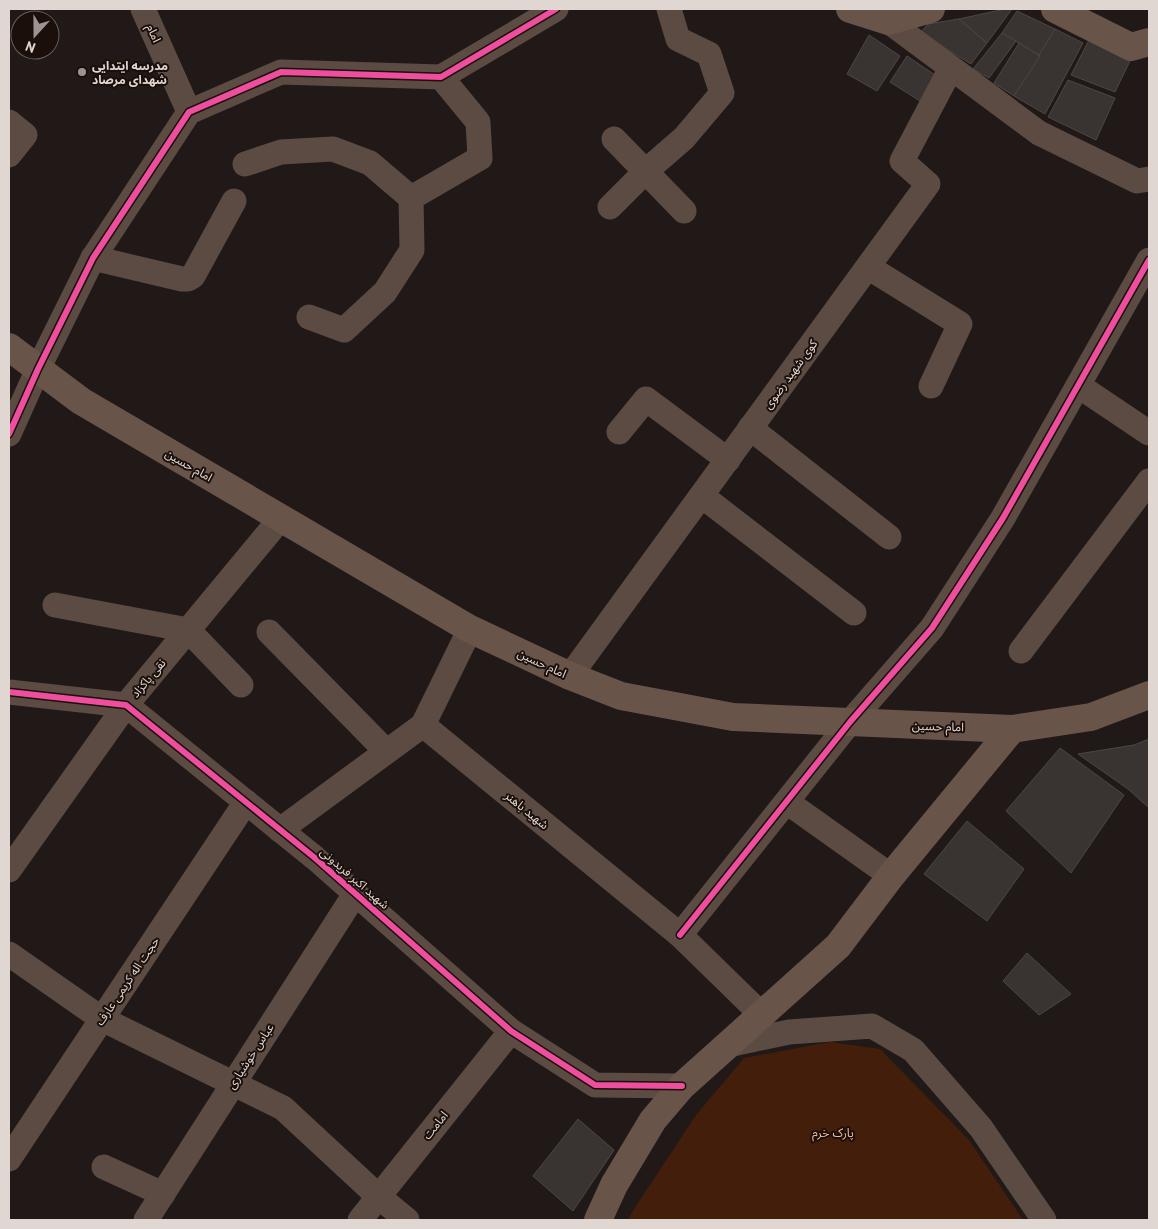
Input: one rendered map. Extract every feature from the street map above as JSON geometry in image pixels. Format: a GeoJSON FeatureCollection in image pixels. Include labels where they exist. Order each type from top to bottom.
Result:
{"type":"FeatureCollection","features":[{"type":"Feature","properties":{"kind":"main road"},"geometry":{"type":"LineString","coordinates":[[850,9],[888,21],[931,9]]}},
{"type":"Feature","properties":{"kind":"main road"},"geometry":{"type":"LineString","coordinates":[[1055,9],[1131,47],[1149,42]]}},
{"type":"Feature","properties":{"kind":"main road","name":"امام حسین"},"geometry":{"type":"LineString","coordinates":[[9,347],[81,401],[470,630],[570,676],[621,696],[733,717],[1012,729],[1092,717],[1149,695]]}},
{"type":"Feature","properties":{"kind":"main road"},"geometry":{"type":"LineString","coordinates":[[598,1220],[614,1185],[653,1120],[682,1086],[838,946],[891,876],[1012,729]]}},
{"type":"Feature","properties":{"kind":"street","name":"امام"},"geometry":{"type":"LineString","coordinates":[[143,9],[189,112]]}},
{"type":"Feature","properties":{"kind":"street"},"geometry":{"type":"LineString","coordinates":[[9,434],[38,369],[93,258],[189,112],[281,72],[441,77],[556,9]]}},
{"type":"Feature","properties":{"kind":"street"},"geometry":{"type":"LineString","coordinates":[[610,206],[684,138],[722,93],[709,54],[678,39],[669,9]]}},
{"type":"Feature","properties":{"kind":"street"},"geometry":{"type":"LineString","coordinates":[[888,21],[1039,133],[1137,181],[1149,179]]}},
{"type":"Feature","properties":{"kind":"street","name":"کوی شهید رضوی"},"geometry":{"type":"LineString","coordinates":[[570,676],[928,184],[902,161],[951,68]]}},
{"type":"Feature","properties":{"kind":"street"},"geometry":{"type":"LineString","coordinates":[[411,198],[480,158],[478,122],[441,77]]}},
{"type":"Feature","properties":{"kind":"street"},"geometry":{"type":"LineString","coordinates":[[9,122],[25,135],[9,155]]}},
{"type":"Feature","properties":{"kind":"street"},"geometry":{"type":"LineString","coordinates":[[614,138],[684,211]]}},
{"type":"Feature","properties":{"kind":"street"},"geometry":{"type":"LineString","coordinates":[[245,164],[281,152],[333,149],[370,163],[411,198],[412,250],[385,292],[344,330],[309,317]]}},
{"type":"Feature","properties":{"kind":"street"},"geometry":{"type":"LineString","coordinates":[[93,258],[188,279],[193,276],[234,201]]}},
{"type":"Feature","properties":{"kind":"street"},"geometry":{"type":"LineString","coordinates":[[680,935],[850,722],[932,628],[1004,518],[1079,386],[1143,288],[1149,260]]}},
{"type":"Feature","properties":{"kind":"street"},"geometry":{"type":"LineString","coordinates":[[868,267],[960,324],[931,386]]}},
{"type":"Feature","properties":{"kind":"street"},"geometry":{"type":"LineString","coordinates":[[1079,386],[1149,433]]}},
{"type":"Feature","properties":{"kind":"street"},"geometry":{"type":"LineString","coordinates":[[619,432],[646,398],[728,460]]}},
{"type":"Feature","properties":{"kind":"street"},"geometry":{"type":"LineString","coordinates":[[750,428],[889,537]]}},
{"type":"Feature","properties":{"kind":"street"},"geometry":{"type":"LineString","coordinates":[[1020,651],[1149,481]]}},
{"type":"Feature","properties":{"kind":"street"},"geometry":{"type":"LineString","coordinates":[[702,496],[854,613]]}},
{"type":"Feature","properties":{"kind":"street","name":"نقی پاکزاد"},"geometry":{"type":"LineString","coordinates":[[9,870],[126,705],[281,518]]}},
{"type":"Feature","properties":{"kind":"street"},"geometry":{"type":"LineString","coordinates":[[56,605],[188,630],[241,685]]}},
{"type":"Feature","properties":{"kind":"street"},"geometry":{"type":"LineString","coordinates":[[280,830],[422,725],[470,630]]}},
{"type":"Feature","properties":{"kind":"street"},"geometry":{"type":"LineString","coordinates":[[269,632],[386,751]]}},
{"type":"Feature","properties":{"kind":"street"},"geometry":{"type":"LineString","coordinates":[[9,692],[126,705]]}},
{"type":"Feature","properties":{"kind":"street","name":"شهید اکبر فریدونی"},"geometry":{"type":"LineString","coordinates":[[126,705],[280,830],[511,1031],[595,1085],[682,1086]]}},
{"type":"Feature","properties":{"kind":"street","name":"شهید باهنر"},"geometry":{"type":"LineString","coordinates":[[422,725],[680,935],[762,1015]]}},
{"type":"Feature","properties":{"kind":"street","name":"حجت اله کریمی عارف"},"geometry":{"type":"LineString","coordinates":[[9,1159],[16,1133],[102,1019],[246,802]]}},
{"type":"Feature","properties":{"kind":"street"},"geometry":{"type":"LineString","coordinates":[[787,802],[891,876]]}},
{"type":"Feature","properties":{"kind":"street","name":"عباس خوشیاری"},"geometry":{"type":"LineString","coordinates":[[146,1220],[232,1083],[355,894]]}},
{"type":"Feature","properties":{"kind":"street"},"geometry":{"type":"LineString","coordinates":[[9,954],[102,1019],[283,1108],[379,1197],[407,1220]]}},
{"type":"Feature","properties":{"kind":"street"},"geometry":{"type":"LineString","coordinates":[[728,1045],[789,1032],[872,1026],[913,1050],[975,1121],[1044,1220]]}},
{"type":"Feature","properties":{"kind":"street","name":"امامت"},"geometry":{"type":"LineString","coordinates":[[360,1220],[511,1031]]}},
{"type":"Feature","properties":{"kind":"street"},"geometry":{"type":"LineString","coordinates":[[104,1167],[163,1194]]}},
{"type":"Feature","properties":{"kind":"green space","name":"پارک خرم"},"geometry":{"type":"Polygon","coordinates":[[[830,1042],[880,1049],[969,1140],[1023,1220],[628,1220],[696,1115],[744,1058],[830,1042]]]}},
{"type":"Feature","properties":{"kind":"building"},"geometry":{"type":"Polygon","coordinates":[[[1012,9],[987,43],[959,19],[1012,9]]]}},
{"type":"Feature","properties":{"kind":"building"},"geometry":{"type":"Polygon","coordinates":[[[1017,11],[1055,29],[1040,56],[1002,33],[1017,11]]]}},
{"type":"Feature","properties":{"kind":"building"},"geometry":{"type":"Polygon","coordinates":[[[959,19],[987,43],[971,64],[920,33],[928,24],[959,19]]]}},
{"type":"Feature","properties":{"kind":"building"},"geometry":{"type":"Polygon","coordinates":[[[1055,29],[1083,43],[1045,114],[1014,96],[1055,29]]]}},
{"type":"Feature","properties":{"kind":"building"},"geometry":{"type":"Polygon","coordinates":[[[1002,33],[1016,41],[989,78],[973,69],[1002,33]]]}},
{"type":"Feature","properties":{"kind":"building"},"geometry":{"type":"Polygon","coordinates":[[[869,35],[900,56],[877,91],[847,74],[869,35]]]}},
{"type":"Feature","properties":{"kind":"building"},"geometry":{"type":"Polygon","coordinates":[[[1089,40],[1130,61],[1115,92],[1071,75],[1089,40]]]}},
{"type":"Feature","properties":{"kind":"building"},"geometry":{"type":"Polygon","coordinates":[[[1019,43],[1040,56],[1014,96],[994,83],[1019,43]]]}},
{"type":"Feature","properties":{"kind":"building"},"geometry":{"type":"Polygon","coordinates":[[[907,56],[938,77],[923,103],[890,82],[907,56]]]}},
{"type":"Feature","properties":{"kind":"building"},"geometry":{"type":"Polygon","coordinates":[[[1068,80],[1115,98],[1096,140],[1048,117],[1068,80]]]}},
{"type":"Feature","properties":{"kind":"building"},"geometry":{"type":"Polygon","coordinates":[[[1149,739],[1149,808],[1128,789],[1078,754],[1134,745],[1149,739]]]}},
{"type":"Feature","properties":{"kind":"building"},"geometry":{"type":"Polygon","coordinates":[[[1060,748],[1124,795],[1071,873],[1006,811],[1060,748]]]}},
{"type":"Feature","properties":{"kind":"building"},"geometry":{"type":"Polygon","coordinates":[[[967,821],[1024,869],[987,921],[924,874],[967,821]]]}},
{"type":"Feature","properties":{"kind":"building"},"geometry":{"type":"Polygon","coordinates":[[[1027,953],[1071,994],[1039,1015],[1003,981],[1027,953]]]}},
{"type":"Feature","properties":{"kind":"building"},"geometry":{"type":"Polygon","coordinates":[[[578,1119],[614,1150],[573,1211],[533,1176],[578,1119]]]}},
{"type":"Feature","properties":{"kind":"cycle path"},"geometry":{"type":"LineString","coordinates":[[9,434],[38,369],[93,258],[189,112],[281,72],[441,77],[556,9]]}},
{"type":"Feature","properties":{"kind":"cycle path"},"geometry":{"type":"LineString","coordinates":[[680,935],[850,722],[932,628],[1003,518],[1149,260]]}},
{"type":"Feature","properties":{"kind":"cycle path"},"geometry":{"type":"LineString","coordinates":[[9,692],[126,705],[315,858],[511,1031],[595,1085],[682,1086]]}},
{"type":"Feature","properties":{"kind":"place","name":"مدرسه ایتدایی شهدای مرصاد"},"geometry":{"type":"Point","coordinates":[82,72]}}]}
